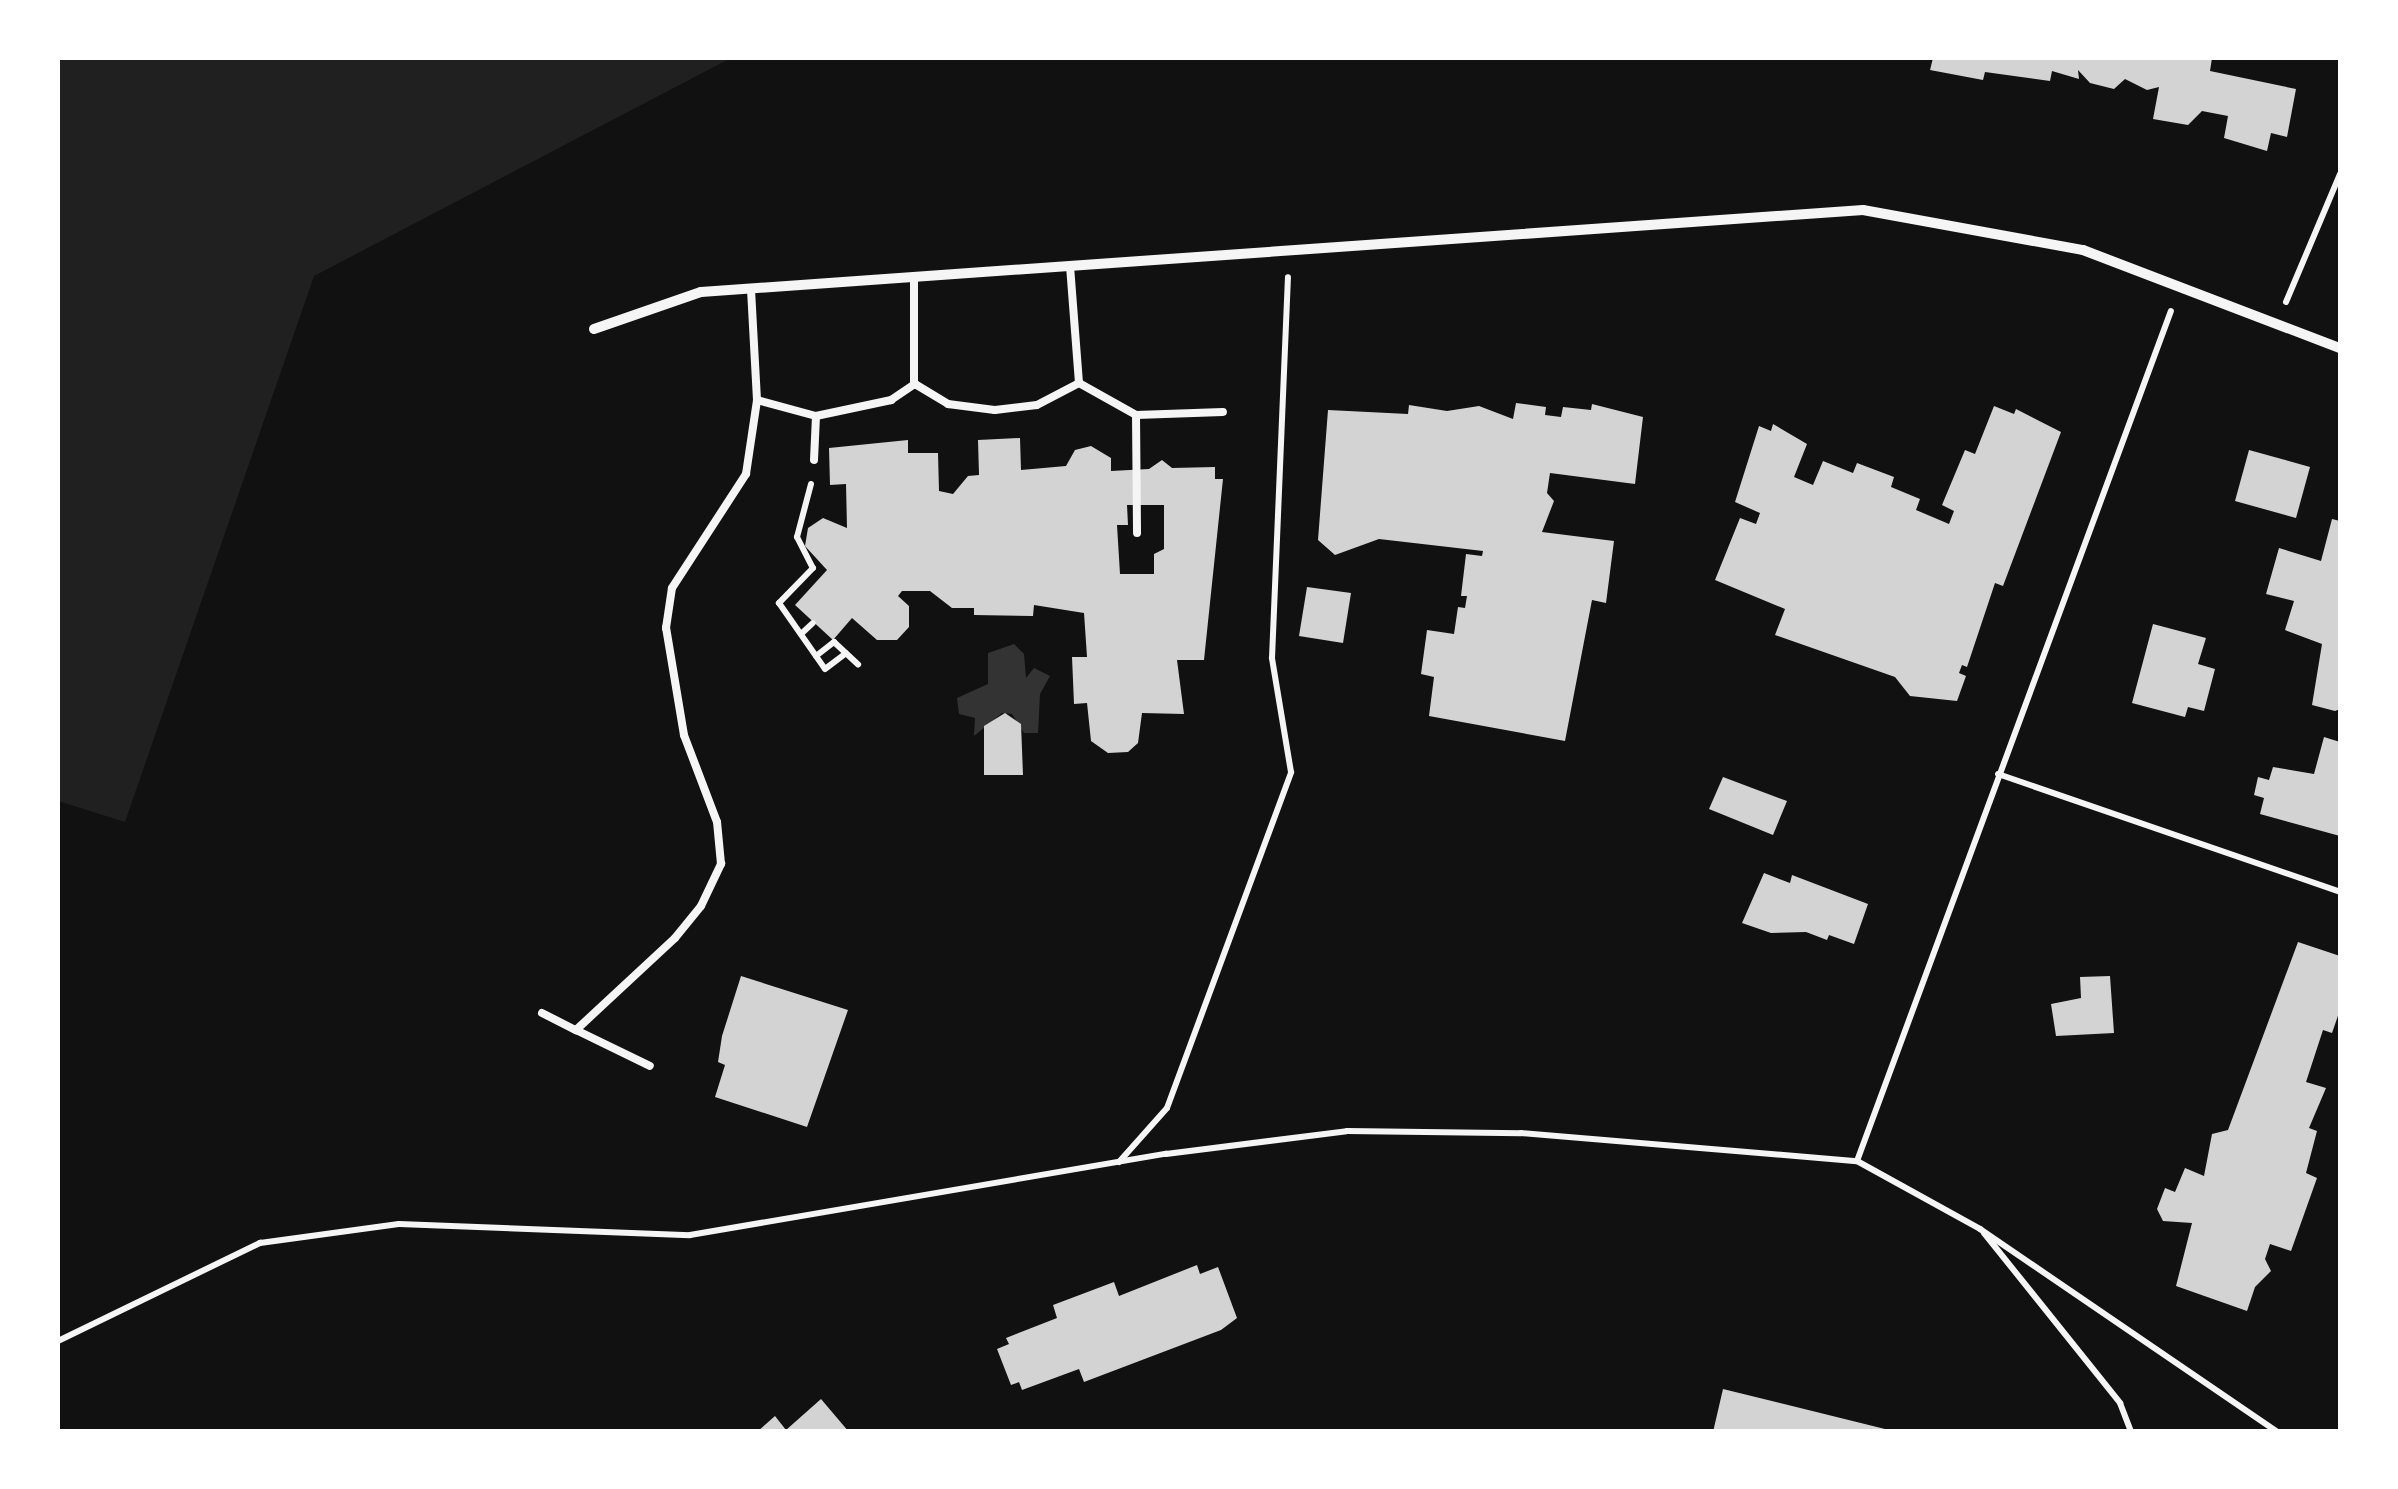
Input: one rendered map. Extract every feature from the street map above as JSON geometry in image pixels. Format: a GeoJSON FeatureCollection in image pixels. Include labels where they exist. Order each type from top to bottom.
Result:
{"type":"FeatureCollection","features":[{"type":"Feature","properties":{"kind":"street"},"geometry":{"type":"LineString","coordinates":[[594,330],[702,292],[1863,210],[2083,250],[2340,348]]}},
{"type":"Feature","properties":{"kind":"lane"},"geometry":{"type":"LineString","coordinates":[[1070,266],[1079,383]]}},
{"type":"Feature","properties":{"kind":"lane"},"geometry":{"type":"LineString","coordinates":[[914,277],[914,385]]}},
{"type":"Feature","properties":{"kind":"lane"},"geometry":{"type":"LineString","coordinates":[[576,1030],[675,938],[701,906],[721,864],[717,822],[675,700],[666,628],[672,588],[746,474],[758,400],[752,289]]}},
{"type":"Feature","properties":{"kind":"lane"},"geometry":{"type":"LineString","coordinates":[[914,385],[948,404],[995,410],[1037,405],[1079,383]]}},
{"type":"Feature","properties":{"kind":"lane"},"geometry":{"type":"LineString","coordinates":[[1079,383],[1136,415],[1222,412]]}},
{"type":"Feature","properties":{"kind":"lane"},"geometry":{"type":"LineString","coordinates":[[758,400],[816,416],[891,400],[914,385]]}},
{"type":"Feature","properties":{"kind":"lane"},"geometry":{"type":"LineString","coordinates":[[1136,415],[1136,533]]}},
{"type":"Feature","properties":{"kind":"lane"},"geometry":{"type":"LineString","coordinates":[[814,460],[816,416]]}},
{"type":"Feature","properties":{"kind":"lane"},"geometry":{"type":"LineString","coordinates":[[542,1013],[650,1066]]}},
{"type":"Feature","properties":{"kind":"path"},"geometry":{"type":"LineString","coordinates":[[2277,324],[2340,174]]}},
{"type":"Feature","properties":{"kind":"path"},"geometry":{"type":"LineString","coordinates":[[1119,1162],[1167,1108],[1292,772],[1272,658],[1290,251]]}},
{"type":"Feature","properties":{"kind":"path"},"geometry":{"type":"LineString","coordinates":[[1858,1161],[2180,286]]}},
{"type":"Feature","properties":{"kind":"path"},"geometry":{"type":"LineString","coordinates":[[814,460],[808,514],[797,537],[813,568],[780,603],[826,669],[846,653]]}},
{"type":"Feature","properties":{"kind":"path"},"geometry":{"type":"LineString","coordinates":[[801,634],[813,623]]}},
{"type":"Feature","properties":{"kind":"path"},"geometry":{"type":"LineString","coordinates":[[816,656],[834,642],[858,664]]}},
{"type":"Feature","properties":{"kind":"path"},"geometry":{"type":"LineString","coordinates":[[1998,774],[2340,892]]}},
{"type":"Feature","properties":{"kind":"path"},"geometry":{"type":"LineString","coordinates":[[58,1341],[260,1243],[399,1224],[690,1235],[1119,1162],[1348,1132],[1521,1133],[1858,1161],[1980,1228],[2278,1432]]}},
{"type":"Feature","properties":{"kind":"path"},"geometry":{"type":"LineString","coordinates":[[1980,1228],[2120,1403],[2131,1432]]}},
{"type":"Feature","properties":{"kind":"shaded area"},"geometry":{"type":"Polygon","coordinates":[[[58,58],[731,58],[314,276],[125,822],[58,801],[58,58]]]}},
{"type":"Feature","properties":{"kind":"shaded area"},"geometry":{"type":"Polygon","coordinates":[[[1014,644],[1024,654],[1026,678],[1034,668],[1050,676],[1040,694],[1038,733],[1024,733],[1012,714],[1002,713],[974,736],[975,718],[959,714],[957,698],[988,684],[988,653],[1014,644]]]}},
{"type":"Feature","properties":{"kind":"building"},"geometry":{"type":"Polygon","coordinates":[[[1933,58],[2212,58],[2210,71],[2296,89],[2287,137],[2271,133],[2267,151],[2224,138],[2228,116],[2202,111],[2188,125],[2153,119],[2159,87],[2147,90],[2125,79],[2114,89],[2090,83],[2078,70],[2079,79],[2052,71],[2050,81],[1985,72],[1983,80],[1930,70],[1933,58]]]}},
{"type":"Feature","properties":{"kind":"building"},"geometry":{"type":"Polygon","coordinates":[[[1516,403],[1546,407],[1545,415],[1561,417],[1563,407],[1591,410],[1592,404],[1643,417],[1635,484],[1550,473],[1547,493],[1554,501],[1542,532],[1614,541],[1606,603],[1592,600],[1565,741],[1429,716],[1434,677],[1421,674],[1427,630],[1454,634],[1458,607],[1465,608],[1467,596],[1461,596],[1466,554],[1482,556],[1483,551],[1379,539],[1335,555],[1318,540],[1328,410],[1408,414],[1409,405],[1447,411],[1479,406],[1513,419],[1516,403]]]}},
{"type":"Feature","properties":{"kind":"building"},"geometry":{"type":"Polygon","coordinates":[[[1994,406],[2014,414],[2016,409],[2061,432],[2003,586],[1995,583],[1967,667],[1962,665],[1959,673],[1966,676],[1957,701],[1910,696],[1895,677],[1775,635],[1785,609],[1715,580],[1740,518],[1756,524],[1760,513],[1735,502],[1759,426],[1771,431],[1773,424],[1807,444],[1794,477],[1813,485],[1823,461],[1853,473],[1857,463],[1894,477],[1891,487],[1920,499],[1916,510],[1949,524],[1954,511],[1942,505],[1965,450],[1975,454],[1994,406]]]}},
{"type":"Feature","properties":{"kind":"building"},"geometry":{"type":"Polygon","coordinates":[[[1020,438],[1021,470],[1066,466],[1075,450],[1091,446],[1111,458],[1111,471],[1149,469],[1162,460],[1172,468],[1215,467],[1215,479],[1223,479],[1204,660],[1177,660],[1184,714],[1142,713],[1138,743],[1128,752],[1108,753],[1091,741],[1087,703],[1074,704],[1072,657],[1087,657],[1084,613],[1034,605],[1033,616],[974,615],[974,608],[952,608],[930,591],[902,591],[898,596],[909,606],[909,627],[897,640],[877,640],[852,618],[833,640],[795,605],[827,570],[805,546],[808,528],[823,518],[847,528],[846,484],[830,485],[829,448],[908,440],[908,453],[938,453],[939,491],[953,494],[968,476],[979,475],[978,440],[1020,438]],[[1127,505],[1128,525],[1117,525],[1120,574],[1154,574],[1154,554],[1164,549],[1164,505],[1127,505]]]}},
{"type":"Feature","properties":{"kind":"building"},"geometry":{"type":"Polygon","coordinates":[[[2249,450],[2310,467],[2296,518],[2235,501],[2249,450]]]}},
{"type":"Feature","properties":{"kind":"building"},"geometry":{"type":"Polygon","coordinates":[[[2332,519],[2340,521],[2340,709],[2335,711],[2312,705],[2322,644],[2285,630],[2294,601],[2266,594],[2279,548],[2321,561],[2332,519]]]}},
{"type":"Feature","properties":{"kind":"building"},"geometry":{"type":"Polygon","coordinates":[[[1307,587],[1351,593],[1343,643],[1299,636],[1307,587]]]}},
{"type":"Feature","properties":{"kind":"building"},"geometry":{"type":"Polygon","coordinates":[[[2153,624],[2206,638],[2198,664],[2215,669],[2204,711],[2188,707],[2185,717],[2132,703],[2153,624]]]}},
{"type":"Feature","properties":{"kind":"building"},"geometry":{"type":"Polygon","coordinates":[[[1005,713],[1021,724],[1023,775],[984,775],[984,726],[1005,713]]]}},
{"type":"Feature","properties":{"kind":"building"},"geometry":{"type":"Polygon","coordinates":[[[2324,737],[2340,742],[2340,836],[2260,814],[2264,798],[2254,795],[2258,777],[2269,780],[2273,767],[2314,774],[2324,737]]]}},
{"type":"Feature","properties":{"kind":"building"},"geometry":{"type":"Polygon","coordinates":[[[1723,777],[1787,801],[1773,835],[1709,809],[1723,777]]]}},
{"type":"Feature","properties":{"kind":"building"},"geometry":{"type":"Polygon","coordinates":[[[1764,873],[1790,883],[1792,875],[1868,904],[1854,944],[1829,935],[1827,940],[1806,932],[1771,933],[1742,923],[1764,873]]]}},
{"type":"Feature","properties":{"kind":"building"},"geometry":{"type":"Polygon","coordinates":[[[2298,942],[2340,956],[2340,1010],[2332,1033],[2323,1030],[2306,1082],[2326,1088],[2309,1128],[2317,1131],[2306,1173],[2317,1178],[2291,1251],[2270,1244],[2265,1259],[2271,1271],[2255,1287],[2247,1311],[2176,1286],[2192,1223],[2163,1221],[2157,1209],[2165,1188],[2175,1192],[2185,1168],[2204,1176],[2212,1134],[2228,1130],[2298,942]]]}},
{"type":"Feature","properties":{"kind":"building"},"geometry":{"type":"Polygon","coordinates":[[[741,976],[848,1010],[807,1127],[715,1097],[725,1065],[718,1062],[722,1036],[741,976]]]}},
{"type":"Feature","properties":{"kind":"building"},"geometry":{"type":"Polygon","coordinates":[[[2110,976],[2114,1033],[2056,1036],[2051,1004],[2081,998],[2080,977],[2110,976]]]}},
{"type":"Feature","properties":{"kind":"building"},"geometry":{"type":"Polygon","coordinates":[[[1197,1265],[1200,1274],[1218,1267],[1237,1318],[1221,1330],[1084,1382],[1079,1369],[1022,1390],[1019,1382],[1011,1385],[997,1349],[1009,1344],[1006,1338],[1057,1318],[1053,1305],[1114,1282],[1119,1296],[1197,1265]]]}},
{"type":"Feature","properties":{"kind":"building"},"geometry":{"type":"Polygon","coordinates":[[[1723,1389],[1889,1430],[1889,1432],[1713,1432],[1723,1389]]]}},
{"type":"Feature","properties":{"kind":"building"},"geometry":{"type":"Polygon","coordinates":[[[821,1399],[849,1432],[757,1432],[775,1416],[786,1430],[821,1399]]]}}]}
